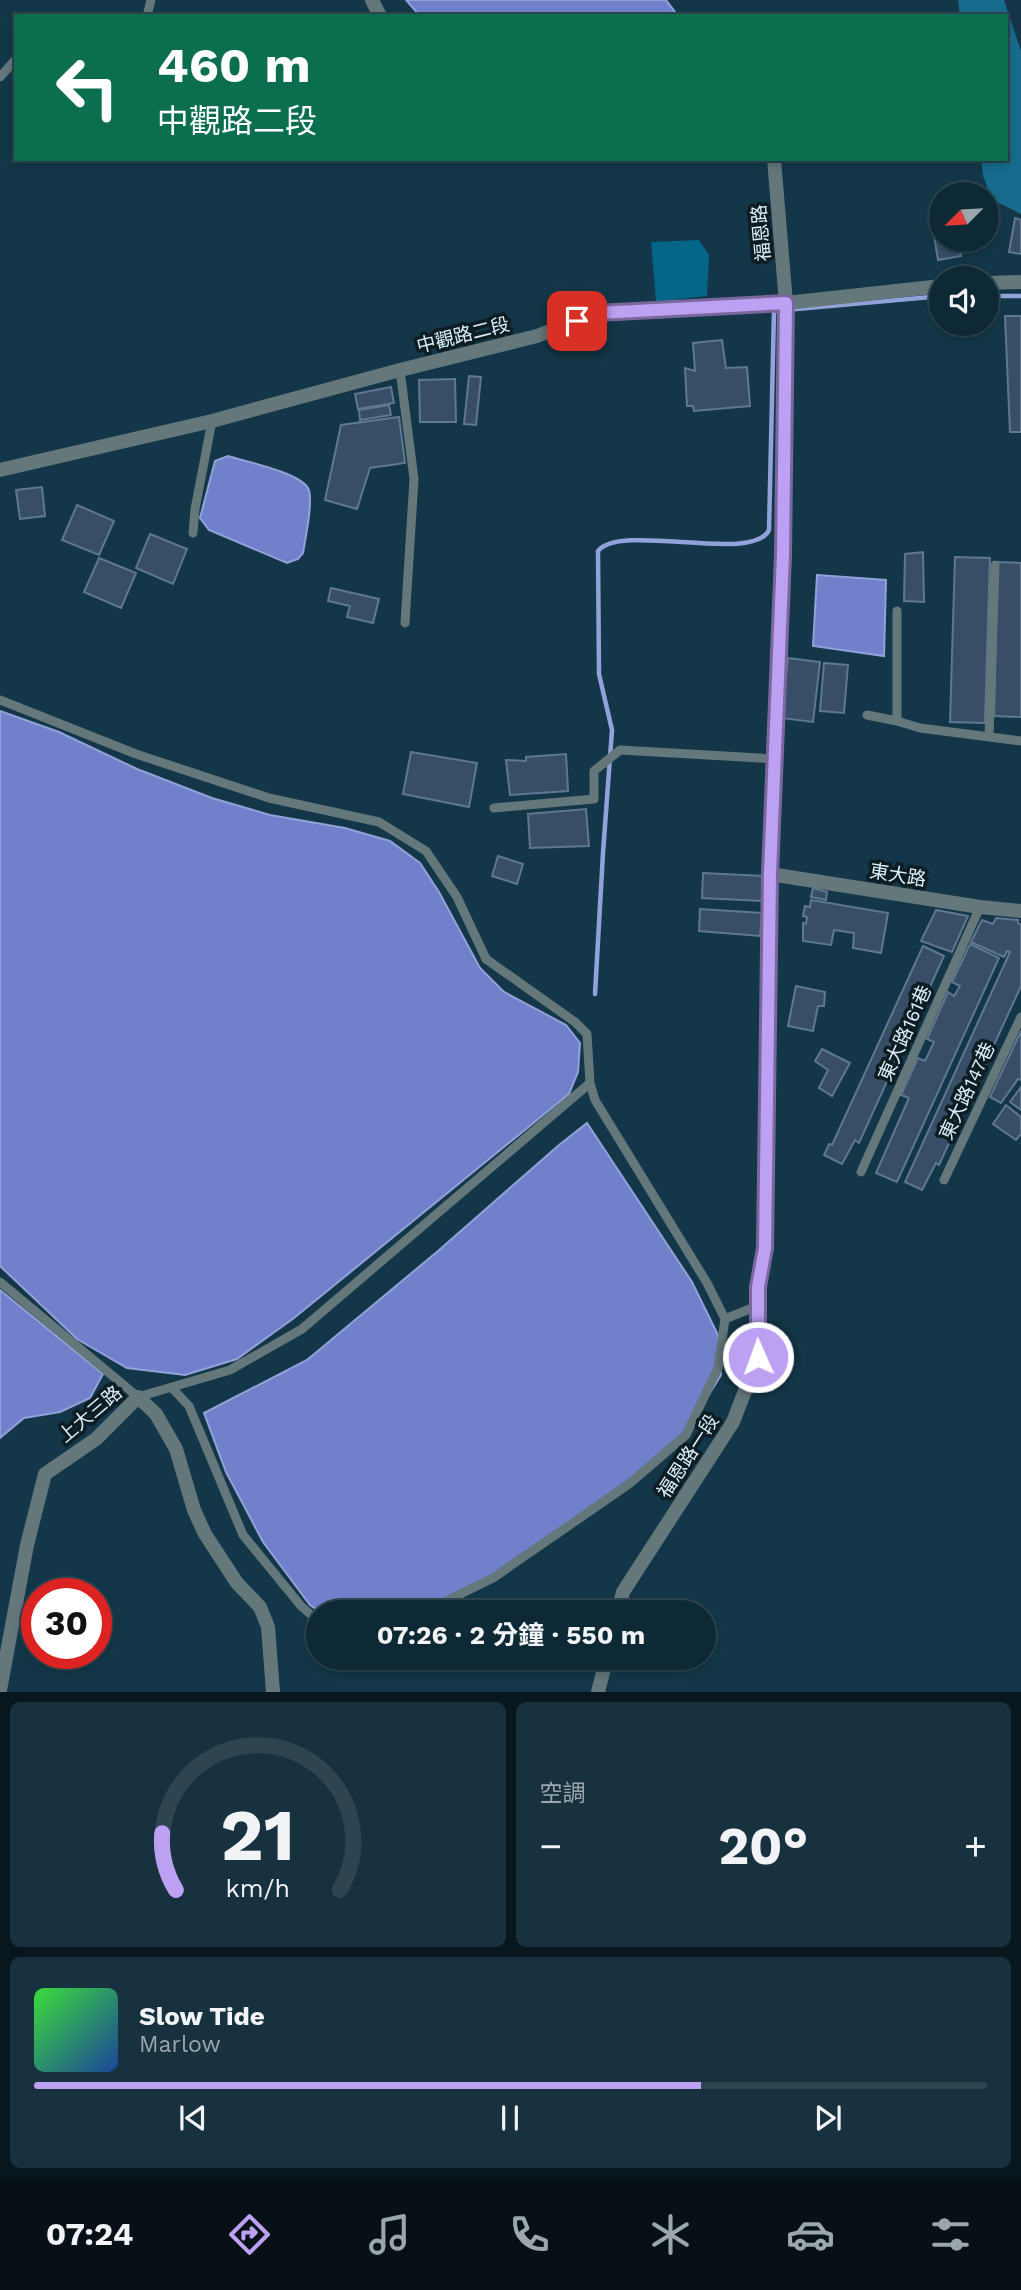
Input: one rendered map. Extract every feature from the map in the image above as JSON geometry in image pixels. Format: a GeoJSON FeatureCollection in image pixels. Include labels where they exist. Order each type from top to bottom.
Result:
{"type":"FeatureCollection","features":[{"type":"Feature","properties":{"kind":"street","name":"福恩路"},"geometry":{"type":"LineString","coordinates":[[774,161],[786,303]]}},
{"type":"Feature","properties":{"kind":"street"},"geometry":{"type":"LineString","coordinates":[[999,282],[1021,282]]}},
{"type":"Feature","properties":{"kind":"street","name":"中觀路二段"},"geometry":{"type":"LineString","coordinates":[[0,470],[212,421],[537,336],[597,313],[786,303],[929,287]]}},
{"type":"Feature","properties":{"kind":"street","name":"福恩路一段"},"geometry":{"type":"LineString","coordinates":[[621,1600],[623,1592],[733,1422],[758,1357],[758,1287],[765,1248],[770,874],[786,413],[786,303]]}},
{"type":"Feature","properties":{"kind":"street","name":"東大路"},"geometry":{"type":"LineString","coordinates":[[770,874],[1021,911]]}},
{"type":"Feature","properties":{"kind":"street","name":"上大三路"},"geometry":{"type":"LineString","coordinates":[[0,1690],[27,1545],[45,1474],[96,1439],[138,1397],[156,1414],[176,1449],[194,1510],[205,1534],[237,1583],[260,1607],[268,1627],[273,1692]]}},
{"type":"Feature","properties":{"kind":"street"},"geometry":{"type":"LineString","coordinates":[[598,1692],[604,1670]]}},
{"type":"Feature","properties":{"kind":"lane"},"geometry":{"type":"LineString","coordinates":[[0,77],[14,61]]}},
{"type":"Feature","properties":{"kind":"lane"},"geometry":{"type":"LineString","coordinates":[[400,370],[414,479],[405,623]]}},
{"type":"Feature","properties":{"kind":"lane"},"geometry":{"type":"LineString","coordinates":[[193,533],[212,421]]}},
{"type":"Feature","properties":{"kind":"lane"},"geometry":{"type":"LineString","coordinates":[[989,736],[995,565]]}},
{"type":"Feature","properties":{"kind":"lane"},"geometry":{"type":"LineString","coordinates":[[897,611],[897,720]]}},
{"type":"Feature","properties":{"kind":"lane"},"geometry":{"type":"LineString","coordinates":[[0,700],[136,754],[257,794],[379,822],[426,851],[457,897],[486,959],[575,1022],[587,1034],[590,1083],[595,1100],[725,1319],[718,1368],[686,1435],[629,1484],[493,1578],[448,1600]]}},
{"type":"Feature","properties":{"kind":"lane"},"geometry":{"type":"LineString","coordinates":[[867,715],[920,727],[1021,741]]}},
{"type":"Feature","properties":{"kind":"lane"},"geometry":{"type":"LineString","coordinates":[[494,808],[593,799],[594,771],[620,750],[776,759]]}},
{"type":"Feature","properties":{"kind":"lane","name":"東大路161巷"},"geometry":{"type":"LineString","coordinates":[[861,1172],[980,907]]}},
{"type":"Feature","properties":{"kind":"lane","name":"東大路147巷"},"geometry":{"type":"LineString","coordinates":[[944,1180],[1021,1017]]}},
{"type":"Feature","properties":{"kind":"lane"},"geometry":{"type":"LineString","coordinates":[[0,1282],[138,1397],[230,1370],[302,1329],[590,1083]]}},
{"type":"Feature","properties":{"kind":"lane"},"geometry":{"type":"LineString","coordinates":[[725,1319],[757,1306]]}},
{"type":"Feature","properties":{"kind":"lane"},"geometry":{"type":"LineString","coordinates":[[172,1388],[189,1406],[243,1535],[306,1610]]}},
{"type":"Feature","properties":{"kind":"shaded area"},"geometry":{"type":"Polygon","coordinates":[[[406,0],[666,0],[676,14],[418,14],[406,0]]]}},
{"type":"Feature","properties":{"kind":"shaded area"},"geometry":{"type":"Polygon","coordinates":[[[958,0],[1004,0],[1021,51],[1021,214],[999,203],[999,182],[985,182],[981,161],[1008,161],[1008,14],[960,14],[958,0]]]}},
{"type":"Feature","properties":{"kind":"shaded area"},"geometry":{"type":"Polygon","coordinates":[[[699,240],[709,255],[707,296],[656,302],[651,242],[699,240]]]}},
{"type":"Feature","properties":{"kind":"shaded area"},"geometry":{"type":"Polygon","coordinates":[[[228,456],[283,472],[308,488],[308,520],[303,553],[298,559],[287,563],[209,530],[200,518],[215,461],[228,456]]]}},
{"type":"Feature","properties":{"kind":"shaded area"},"geometry":{"type":"Polygon","coordinates":[[[817,575],[886,580],[884,656],[813,646],[817,575]]]}},
{"type":"Feature","properties":{"kind":"shaded area"},"geometry":{"type":"Polygon","coordinates":[[[0,711],[59,732],[137,769],[212,798],[270,815],[345,828],[390,841],[420,863],[439,892],[480,968],[504,992],[566,1025],[580,1043],[578,1072],[569,1094],[294,1318],[237,1359],[185,1375],[127,1368],[77,1339],[0,1266],[0,711]]]}},
{"type":"Feature","properties":{"kind":"shaded area"},"geometry":{"type":"Polygon","coordinates":[[[587,1123],[692,1282],[718,1335],[721,1375],[691,1424],[654,1466],[514,1564],[448,1600],[306,1600],[263,1542],[226,1472],[204,1413],[307,1360],[438,1251],[587,1123]]]}},
{"type":"Feature","properties":{"kind":"shaded area"},"geometry":{"type":"Polygon","coordinates":[[[0,1290],[103,1374],[90,1398],[60,1412],[24,1418],[0,1438],[0,1290]]]}},
{"type":"Feature","properties":{"kind":"building"},"geometry":{"type":"Polygon","coordinates":[[[1015,218],[1021,220],[1021,254],[1009,252],[1015,218]]]}},
{"type":"Feature","properties":{"kind":"building"},"geometry":{"type":"Polygon","coordinates":[[[937,252],[960,252],[961,256],[938,260],[937,252]]]}},
{"type":"Feature","properties":{"kind":"building"},"geometry":{"type":"Polygon","coordinates":[[[1005,316],[1021,316],[1021,432],[1010,432],[1005,316]]]}},
{"type":"Feature","properties":{"kind":"building"},"geometry":{"type":"Polygon","coordinates":[[[722,340],[726,368],[747,367],[750,406],[694,411],[693,406],[687,406],[685,368],[695,371],[693,343],[722,340]]]}},
{"type":"Feature","properties":{"kind":"building"},"geometry":{"type":"Polygon","coordinates":[[[469,376],[481,377],[476,425],[464,424],[469,376]]]}},
{"type":"Feature","properties":{"kind":"building"},"geometry":{"type":"Polygon","coordinates":[[[455,379],[456,422],[420,422],[419,380],[455,379]]]}},
{"type":"Feature","properties":{"kind":"building"},"geometry":{"type":"Polygon","coordinates":[[[391,387],[394,403],[358,409],[355,394],[391,387]]]}},
{"type":"Feature","properties":{"kind":"building"},"geometry":{"type":"Polygon","coordinates":[[[389,405],[391,415],[360,420],[359,410],[389,405]]]}},
{"type":"Feature","properties":{"kind":"building"},"geometry":{"type":"Polygon","coordinates":[[[399,417],[405,463],[370,468],[357,509],[325,500],[341,425],[399,417]]]}},
{"type":"Feature","properties":{"kind":"building"},"geometry":{"type":"Polygon","coordinates":[[[42,487],[45,516],[20,519],[16,490],[42,487]]]}},
{"type":"Feature","properties":{"kind":"building"},"geometry":{"type":"Polygon","coordinates":[[[77,505],[114,521],[99,555],[62,540],[77,505]]]}},
{"type":"Feature","properties":{"kind":"building"},"geometry":{"type":"Polygon","coordinates":[[[150,534],[187,549],[173,584],[136,568],[150,534]]]}},
{"type":"Feature","properties":{"kind":"building"},"geometry":{"type":"Polygon","coordinates":[[[923,552],[924,602],[904,601],[905,554],[923,552]]]}},
{"type":"Feature","properties":{"kind":"building"},"geometry":{"type":"Polygon","coordinates":[[[955,557],[990,558],[985,723],[950,722],[955,557]]]}},
{"type":"Feature","properties":{"kind":"building"},"geometry":{"type":"Polygon","coordinates":[[[99,558],[136,573],[121,608],[84,592],[99,558]]]}},
{"type":"Feature","properties":{"kind":"building"},"geometry":{"type":"Polygon","coordinates":[[[998,562],[1021,563],[1021,717],[994,716],[998,562]]]}},
{"type":"Feature","properties":{"kind":"building"},"geometry":{"type":"Polygon","coordinates":[[[331,588],[379,599],[373,623],[347,617],[350,606],[328,601],[331,588]]]}},
{"type":"Feature","properties":{"kind":"building"},"geometry":{"type":"Polygon","coordinates":[[[788,658],[820,662],[813,722],[781,718],[788,658]]]}},
{"type":"Feature","properties":{"kind":"building"},"geometry":{"type":"Polygon","coordinates":[[[824,663],[848,665],[844,713],[820,711],[824,663]]]}},
{"type":"Feature","properties":{"kind":"building"},"geometry":{"type":"Polygon","coordinates":[[[411,752],[477,763],[469,807],[403,794],[411,752]]]}},
{"type":"Feature","properties":{"kind":"building"},"geometry":{"type":"Polygon","coordinates":[[[566,754],[568,791],[510,795],[506,760],[526,761],[526,757],[566,754]]]}},
{"type":"Feature","properties":{"kind":"building"},"geometry":{"type":"Polygon","coordinates":[[[586,809],[589,846],[530,848],[528,814],[586,809]]]}},
{"type":"Feature","properties":{"kind":"building"},"geometry":{"type":"Polygon","coordinates":[[[498,856],[523,864],[517,884],[492,876],[498,856]]]}},
{"type":"Feature","properties":{"kind":"building"},"geometry":{"type":"Polygon","coordinates":[[[703,873],[764,876],[762,901],[702,898],[703,873]]]}},
{"type":"Feature","properties":{"kind":"building"},"geometry":{"type":"Polygon","coordinates":[[[813,888],[827,892],[826,900],[811,897],[813,888]]]}},
{"type":"Feature","properties":{"kind":"building"},"geometry":{"type":"Polygon","coordinates":[[[811,900],[888,913],[881,953],[853,948],[854,933],[834,930],[831,945],[803,941],[803,923],[806,924],[807,917],[803,916],[805,906],[810,907],[811,900]]]}},
{"type":"Feature","properties":{"kind":"building"},"geometry":{"type":"Polygon","coordinates":[[[700,909],[762,913],[760,936],[699,931],[700,909]]]}},
{"type":"Feature","properties":{"kind":"building"},"geometry":{"type":"Polygon","coordinates":[[[936,910],[968,916],[952,952],[921,941],[936,910]]]}},
{"type":"Feature","properties":{"kind":"building"},"geometry":{"type":"Polygon","coordinates":[[[996,918],[1018,920],[1021,925],[1021,986],[939,1165],[936,1163],[922,1190],[905,1182],[1010,952],[1007,951],[1004,957],[971,942],[982,920],[993,924],[996,918]]]}},
{"type":"Feature","properties":{"kind":"building"},"geometry":{"type":"Polygon","coordinates":[[[970,944],[999,958],[897,1182],[876,1173],[909,1098],[901,1095],[918,1058],[925,1061],[934,1042],[927,1039],[948,992],[954,996],[960,986],[952,982],[970,944]]]}},
{"type":"Feature","properties":{"kind":"building"},"geometry":{"type":"Polygon","coordinates":[[[923,946],[944,956],[859,1143],[855,1140],[842,1164],[824,1155],[829,1144],[832,1145],[923,946]]]}},
{"type":"Feature","properties":{"kind":"building"},"geometry":{"type":"Polygon","coordinates":[[[796,986],[825,992],[824,1006],[818,1006],[813,1031],[788,1026],[796,986]]]}},
{"type":"Feature","properties":{"kind":"building"},"geometry":{"type":"Polygon","coordinates":[[[1021,1031],[1021,1080],[1018,1079],[1001,1103],[990,1097],[1021,1031]]]}},
{"type":"Feature","properties":{"kind":"building"},"geometry":{"type":"Polygon","coordinates":[[[822,1049],[850,1063],[832,1096],[819,1088],[828,1070],[815,1061],[822,1049]]]}},
{"type":"Feature","properties":{"kind":"building"},"geometry":{"type":"Polygon","coordinates":[[[1021,1087],[1021,1110],[1010,1102],[1021,1087]]]}},
{"type":"Feature","properties":{"kind":"building"},"geometry":{"type":"Polygon","coordinates":[[[1006,1105],[1021,1117],[1021,1134],[1016,1140],[993,1124],[1006,1105]]]}},
{"type":"Feature","properties":{"kind":"waterway"},"geometry":{"type":"LineString","coordinates":[[999,296],[1021,296]]}},
{"type":"Feature","properties":{"kind":"waterway"},"geometry":{"type":"LineString","coordinates":[[595,994],[612,730],[599,674],[598,551],[611,543],[632,540],[739,544],[758,539],[769,530],[774,311],[929,297]]}},
{"type":"Feature","properties":{"kind":"route"},"geometry":{"type":"LineString","coordinates":[[577,321],[597,313],[786,303],[783,555],[770,874],[765,1248],[758,1287],[758,1357]]}}]}
